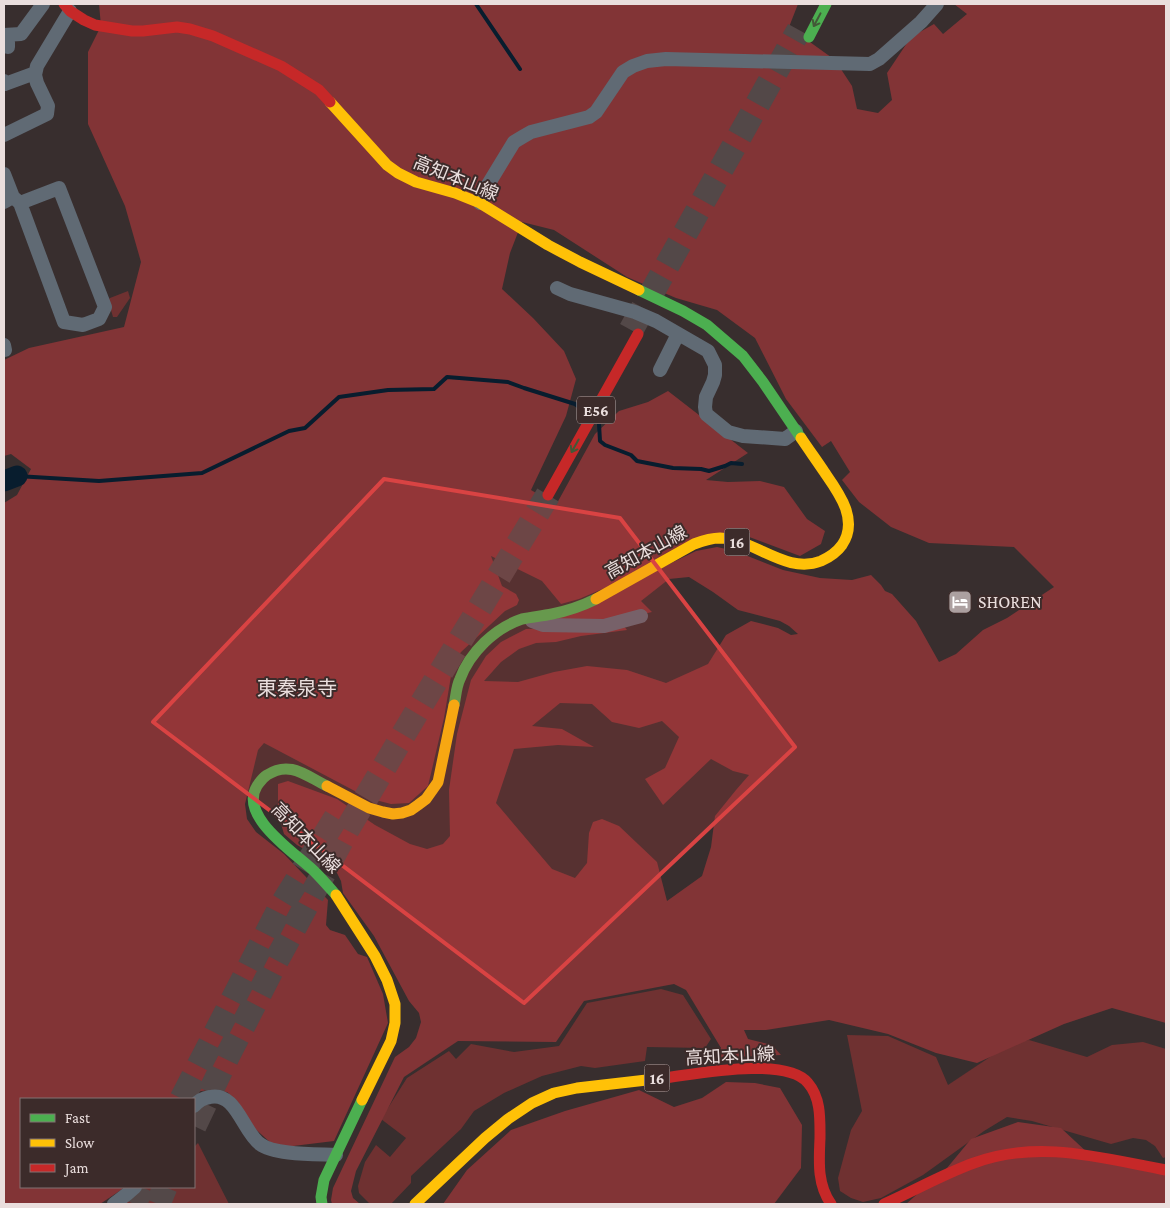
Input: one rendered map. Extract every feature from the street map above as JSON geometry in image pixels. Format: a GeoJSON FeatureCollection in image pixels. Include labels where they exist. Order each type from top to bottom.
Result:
{"type":"FeatureCollection","features":[{"type":"Feature","properties":{"kind":"main road"},"geometry":{"type":"LineString","coordinates":[[808,37],[826,4]]}},
{"type":"Feature","properties":{"kind":"main road","name":"高知本山線"},"geometry":{"type":"LineString","coordinates":[[67,7],[84,20],[121,30],[143,31],[177,27],[202,32],[282,66],[318,90],[392,169],[416,182],[455,193],[480,203],[548,245],[683,311],[707,325],[743,356],[763,382],[837,491],[849,517],[845,540],[837,551],[819,562],[812,564],[790,562],[732,540],[721,538],[709,539],[694,544],[579,607],[556,614],[526,618],[514,622],[491,637],[472,657],[459,680],[438,782],[431,794],[419,806],[404,813],[389,814],[372,809],[294,769],[274,771],[262,778],[254,795],[254,806],[259,819],[342,902],[368,944],[392,995],[395,1006],[395,1029],[391,1041],[324,1180],[322,1204]]}},
{"type":"Feature","properties":{"kind":"main road","name":"E56"},"geometry":{"type":"LineString","coordinates":[[544,492],[632,336]]}},
{"type":"Feature","properties":{"kind":"main road","name":"高知本山線"},"geometry":{"type":"LineString","coordinates":[[416,1204],[485,1138],[508,1119],[532,1103],[554,1093],[586,1087],[724,1071],[771,1068],[797,1074],[810,1084],[815,1092],[819,1108],[820,1175],[823,1190],[831,1204]]}},
{"type":"Feature","properties":{"kind":"main road"},"geometry":{"type":"LineString","coordinates":[[884,1204],[967,1166],[989,1158],[1028,1151],[1065,1151],[1166,1170]]}},
{"type":"Feature","properties":{"kind":"street"},"geometry":{"type":"LineString","coordinates":[[6,39],[21,34],[44,4]]}},
{"type":"Feature","properties":{"kind":"street"},"geometry":{"type":"LineString","coordinates":[[480,203],[486,188],[514,142],[531,132],[589,117],[596,112],[623,72],[634,66],[647,61],[666,59],[870,64],[879,59],[921,22],[936,4]]}},
{"type":"Feature","properties":{"kind":"street"},"geometry":{"type":"LineString","coordinates":[[4,135],[46,114],[48,106],[34,75],[67,7]]}},
{"type":"Feature","properties":{"kind":"street"},"geometry":{"type":"LineString","coordinates":[[4,81],[5,84],[35,72]]}},
{"type":"Feature","properties":{"kind":"street"},"geometry":{"type":"LineString","coordinates":[[4,174],[12,201],[64,322],[83,325],[99,319],[106,307],[59,188],[12,201]]}},
{"type":"Feature","properties":{"kind":"street"},"geometry":{"type":"LineString","coordinates":[[557,288],[570,294],[635,312],[708,351],[715,366],[715,375],[706,397],[706,414],[728,432],[743,436],[785,439],[796,431]]}},
{"type":"Feature","properties":{"kind":"street"},"geometry":{"type":"LineString","coordinates":[[660,370],[678,334]]}},
{"type":"Feature","properties":{"kind":"street"},"geometry":{"type":"LineString","coordinates":[[526,618],[543,625],[604,626],[642,616]]}},
{"type":"Feature","properties":{"kind":"street"},"geometry":{"type":"LineString","coordinates":[[195,1105],[204,1098],[212,1096],[221,1097],[236,1110],[260,1144],[274,1150],[336,1155]]}},
{"type":"Feature","properties":{"kind":"street"},"geometry":{"type":"LineString","coordinates":[[114,1204],[133,1188]]}},
{"type":"Feature","properties":{"kind":"highlighted area"},"geometry":{"type":"Polygon","coordinates":[[[384,479],[620,518],[795,747],[524,1003],[153,722],[384,479]]]}},
{"type":"Feature","properties":{"kind":"shaded area"},"geometry":{"type":"Polygon","coordinates":[[[99,4],[798,4],[789,27],[835,60],[852,86],[857,109],[878,113],[892,100],[887,73],[911,37],[934,24],[943,34],[967,14],[954,4],[1166,4],[1166,1023],[1112,1008],[1064,1024],[977,1063],[936,1053],[888,1034],[829,1020],[766,1030],[744,1030],[748,1039],[772,1045],[781,1055],[706,1058],[706,1053],[721,1048],[686,990],[674,984],[584,1001],[556,1042],[458,1041],[404,1077],[356,1171],[351,1191],[353,1198],[360,1204],[332,1204],[333,1188],[395,1057],[409,1047],[416,1038],[421,1022],[419,1013],[409,1001],[374,936],[343,893],[341,881],[335,869],[297,845],[284,834],[278,814],[278,784],[288,781],[337,799],[375,825],[410,844],[427,849],[443,844],[450,836],[449,790],[457,734],[471,680],[486,656],[501,642],[526,629],[623,625],[627,630],[581,636],[556,642],[536,643],[519,649],[501,662],[484,681],[518,682],[554,672],[587,666],[627,670],[666,683],[708,664],[726,635],[751,621],[778,628],[791,635],[798,634],[780,621],[738,610],[689,577],[669,579],[641,601],[652,612],[609,622],[550,622],[696,551],[717,547],[735,551],[783,570],[820,578],[852,580],[871,575],[885,591],[892,594],[916,621],[939,662],[956,654],[983,630],[1007,618],[1054,587],[1014,547],[929,543],[891,527],[859,502],[842,480],[850,472],[831,441],[822,447],[786,399],[755,338],[717,310],[676,298],[627,277],[554,230],[522,222],[510,253],[502,289],[564,351],[576,379],[566,416],[531,490],[556,505],[595,434],[619,411],[648,402],[668,391],[748,453],[706,480],[728,482],[760,481],[784,487],[807,519],[825,531],[821,544],[800,556],[736,532],[579,599],[561,604],[542,581],[491,556],[502,586],[516,594],[519,600],[517,605],[505,611],[461,652],[453,664],[444,718],[428,786],[409,803],[391,804],[368,798],[264,743],[258,750],[245,804],[247,819],[256,832],[284,854],[328,900],[326,925],[330,930],[345,935],[358,954],[367,957],[383,994],[388,1023],[334,1141],[285,1147],[272,1144],[250,1124],[238,1102],[227,1092],[208,1090],[196,1092],[191,1098],[20,1098],[20,1188],[123,1188],[100,1204],[4,1204],[4,503],[17,495],[31,469],[11,454],[4,456],[4,360],[29,348],[124,327],[141,262],[125,206],[88,124],[88,52],[101,26],[99,4]],[[560,703],[532,726],[562,729],[594,747],[558,745],[514,749],[496,803],[552,869],[575,878],[587,863],[589,833],[593,822],[602,819],[619,826],[657,862],[667,901],[702,876],[711,847],[715,816],[749,775],[733,771],[711,759],[663,805],[645,779],[665,768],[679,737],[662,721],[639,728],[612,722],[592,704],[560,703]]]}},
{"type":"Feature","properties":{"kind":"shaded area"},"geometry":{"type":"Polygon","coordinates":[[[128,291],[130,298],[117,317],[113,317],[108,300],[128,291]]]}},
{"type":"Feature","properties":{"kind":"shaded area"},"geometry":{"type":"Polygon","coordinates":[[[661,989],[683,995],[711,1039],[705,1048],[647,1047],[645,1061],[595,1068],[581,1066],[542,1076],[504,1093],[474,1111],[461,1129],[411,1176],[411,1183],[391,1204],[370,1204],[359,1193],[358,1186],[365,1162],[376,1145],[390,1157],[406,1138],[381,1119],[407,1078],[449,1051],[456,1059],[471,1044],[514,1052],[559,1046],[587,1003],[661,989]]]}},
{"type":"Feature","properties":{"kind":"shaded area"},"geometry":{"type":"Polygon","coordinates":[[[847,1035],[888,1036],[936,1057],[948,1085],[1011,1043],[1029,1040],[1087,1057],[1112,1045],[1143,1042],[1166,1049],[1166,1157],[1163,1158],[1155,1146],[1146,1140],[1133,1138],[1111,1144],[1032,1121],[1007,1117],[984,1131],[923,1175],[881,1198],[863,1202],[851,1198],[840,1191],[838,1178],[851,1130],[862,1111],[847,1035]]]}},
{"type":"Feature","properties":{"kind":"shaded area"},"geometry":{"type":"Polygon","coordinates":[[[726,1082],[755,1083],[780,1088],[802,1125],[801,1168],[774,1204],[443,1204],[467,1170],[511,1130],[565,1111],[639,1090],[674,1107],[702,1098],[726,1082]]]}},
{"type":"Feature","properties":{"kind":"shaded area"},"geometry":{"type":"Polygon","coordinates":[[[1018,1122],[1061,1128],[1090,1155],[1166,1173],[1166,1204],[906,1204],[947,1168],[971,1139],[1018,1122]]]}},
{"type":"Feature","properties":{"kind":"shaded area"},"geometry":{"type":"Polygon","coordinates":[[[198,1143],[229,1204],[122,1204],[144,1188],[195,1188],[195,1146],[198,1143]]]}},
{"type":"Feature","properties":{"kind":"waterway"},"geometry":{"type":"LineString","coordinates":[[476,4],[520,69]]}},
{"type":"Feature","properties":{"kind":"waterway"},"geometry":{"type":"LineString","coordinates":[[17,476],[99,481],[202,473],[289,431],[305,428],[339,397],[388,390],[434,389],[447,377],[508,382],[575,404],[585,411]]}},
{"type":"Feature","properties":{"kind":"waterway"},"geometry":{"type":"LineString","coordinates":[[599,424],[600,441],[605,445],[631,455],[637,461],[673,468],[709,471],[731,463],[742,464]]}},
{"type":"Feature","properties":{"kind":"waterway"},"geometry":{"type":"LineString","coordinates":[[4,481],[17,476]]}},
{"type":"Feature","properties":{"kind":"tunnel"},"geometry":{"type":"LineString","coordinates":[[631,330],[799,30]]}},
{"type":"Feature","properties":{"kind":"tunnel"},"geometry":{"type":"LineString","coordinates":[[195,1124],[274,965],[347,830],[548,495]]}},
{"type":"Feature","properties":{"kind":"tunnel"},"geometry":{"type":"LineString","coordinates":[[183,1098],[280,908],[337,816]]}},
{"type":"Feature","properties":{"kind":"tunnel"},"geometry":{"type":"LineString","coordinates":[[134,1204],[142,1188]]}},
{"type":"Feature","properties":{"kind":"tunnel"},"geometry":{"type":"LineString","coordinates":[[158,1204],[165,1188]]}},
{"type":"Feature","properties":{"kind":"traffic: fast"},"geometry":{"type":"LineString","coordinates":[[809,37],[826,4]]}},
{"type":"Feature","properties":{"kind":"traffic: fast"},"geometry":{"type":"LineString","coordinates":[[639,290],[707,325],[743,356],[801,438]]}},
{"type":"Feature","properties":{"kind":"traffic: fast"},"geometry":{"type":"LineString","coordinates":[[454,705],[464,669],[485,642],[502,628],[522,619],[563,611],[596,599]]}},
{"type":"Feature","properties":{"kind":"traffic: fast"},"geometry":{"type":"LineString","coordinates":[[327,786],[298,771],[283,769],[264,777],[257,786],[253,798],[262,822],[272,834],[315,872],[336,895]]}},
{"type":"Feature","properties":{"kind":"traffic: fast"},"geometry":{"type":"LineString","coordinates":[[322,1204],[321,1197],[324,1180],[362,1100]]}},
{"type":"Feature","properties":{"kind":"traffic: slow"},"geometry":{"type":"LineString","coordinates":[[330,102],[387,165],[398,173],[416,182],[455,193],[480,203],[548,245],[639,290]]}},
{"type":"Feature","properties":{"kind":"traffic: slow"},"geometry":{"type":"LineString","coordinates":[[596,599],[694,544],[710,539],[733,540],[795,563],[808,564],[821,561],[833,554],[842,545],[847,536],[848,517],[836,489],[801,438]]}},
{"type":"Feature","properties":{"kind":"traffic: slow"},"geometry":{"type":"LineString","coordinates":[[327,786],[369,808],[393,814],[411,810],[426,799],[438,782],[454,705]]}},
{"type":"Feature","properties":{"kind":"traffic: slow"},"geometry":{"type":"LineString","coordinates":[[336,895],[375,956],[387,980],[395,1004],[395,1023],[391,1041],[362,1100]]}},
{"type":"Feature","properties":{"kind":"traffic: slow"},"geometry":{"type":"LineString","coordinates":[[415,1204],[485,1138],[508,1119],[532,1103],[554,1093],[577,1088],[664,1078]]}},
{"type":"Feature","properties":{"kind":"traffic: jam"},"geometry":{"type":"LineString","coordinates":[[64,4],[70,11],[95,25],[132,31],[177,27],[213,36],[281,66],[319,90],[330,102]]}},
{"type":"Feature","properties":{"kind":"traffic: jam"},"geometry":{"type":"LineString","coordinates":[[548,495],[638,334]]}},
{"type":"Feature","properties":{"kind":"traffic: jam"},"geometry":{"type":"LineString","coordinates":[[664,1078],[761,1068],[781,1070],[797,1075],[808,1083],[818,1102],[821,1180],[826,1196],[831,1204]]}},
{"type":"Feature","properties":{"kind":"traffic: jam"},"geometry":{"type":"LineString","coordinates":[[884,1204],[974,1163],[1022,1152],[1070,1153],[1166,1170]]}},
{"type":"Feature","properties":{"kind":"place","name":"SHOREN"},"geometry":{"type":"Point","coordinates":[960,602]}},
{"type":"Feature","properties":{"kind":"district","name":"東秦泉寺"},"geometry":{"type":"Point","coordinates":[297,688]}}]}
